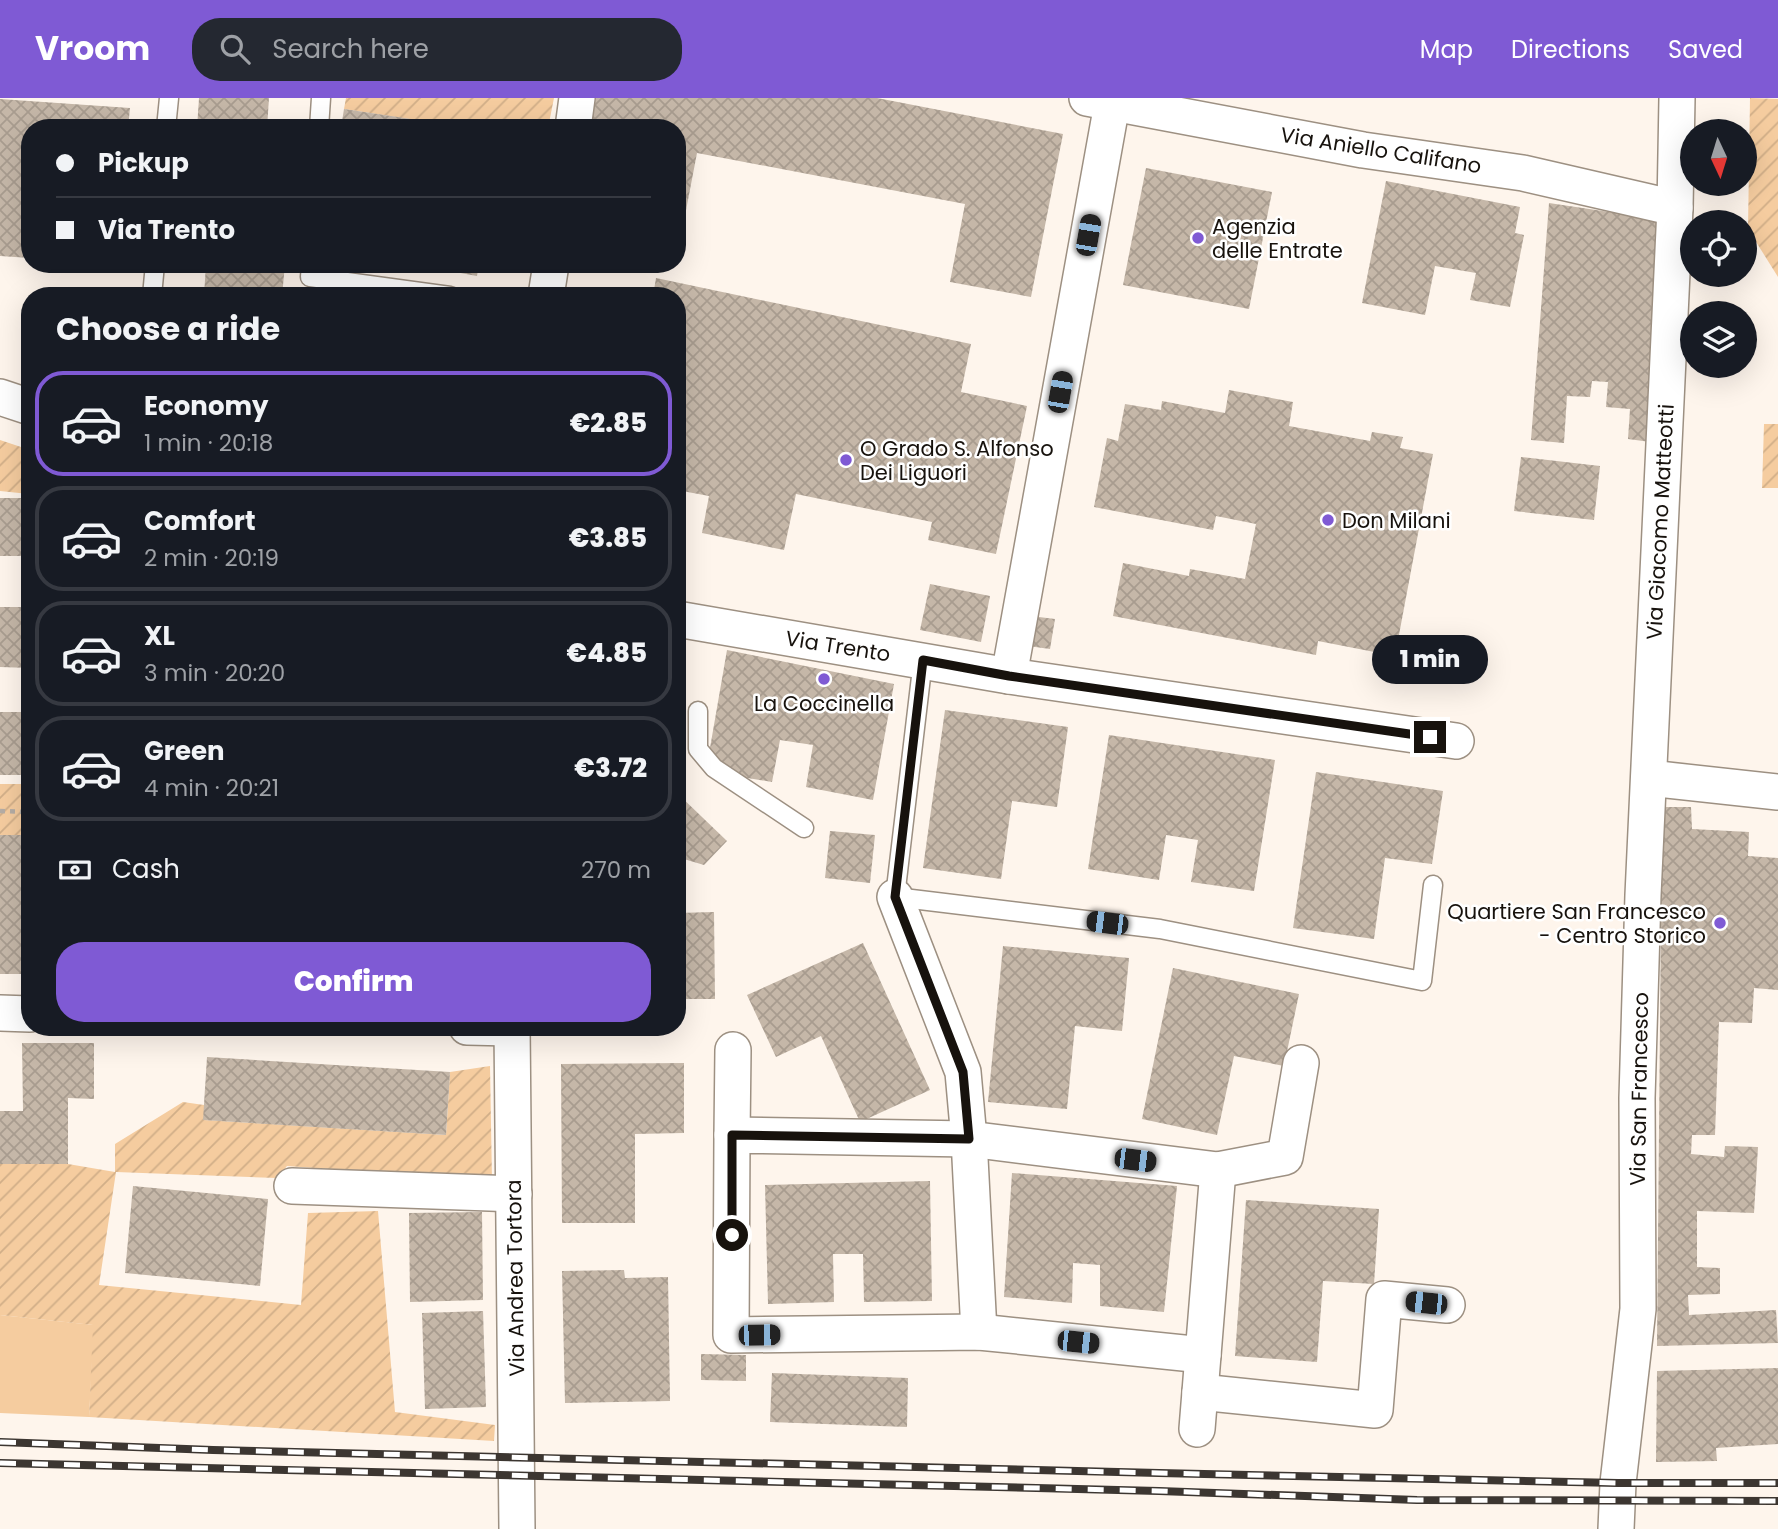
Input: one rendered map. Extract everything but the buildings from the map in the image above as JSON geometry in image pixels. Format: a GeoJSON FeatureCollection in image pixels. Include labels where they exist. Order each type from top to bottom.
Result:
{"type":"FeatureCollection","features":[{"type":"Feature","properties":{"kind":"street"},"geometry":{"type":"LineString","coordinates":[[574,119],[577,98]]}},
{"type":"Feature","properties":{"kind":"street","name":"Via Giacomo Matteotti"},"geometry":{"type":"LineString","coordinates":[[1649,778],[1675,208],[1677,98]]}},
{"type":"Feature","properties":{"kind":"street"},"geometry":{"type":"LineString","coordinates":[[1009,676],[1099,101]]}},
{"type":"Feature","properties":{"kind":"street","name":"Via Aniello Califano"},"geometry":{"type":"LineString","coordinates":[[1099,101],[1363,150],[1523,173],[1675,208]]}},
{"type":"Feature","properties":{"kind":"street"},"geometry":{"type":"LineString","coordinates":[[0,397],[21,404]]}},
{"type":"Feature","properties":{"kind":"street","name":"Via Trento"},"geometry":{"type":"LineString","coordinates":[[686,621],[1009,676],[1456,741]]}},
{"type":"Feature","properties":{"kind":"street"},"geometry":{"type":"LineString","coordinates":[[1649,778],[1778,792]]}},
{"type":"Feature","properties":{"kind":"street","name":"Via San Francesco"},"geometry":{"type":"LineString","coordinates":[[1616,1529],[1620,1461],[1638,1309],[1637,1098],[1649,778]]}},
{"type":"Feature","properties":{"kind":"street"},"geometry":{"type":"LineString","coordinates":[[895,897],[963,1072],[979,1332]]}},
{"type":"Feature","properties":{"kind":"street"},"geometry":{"type":"LineString","coordinates":[[0,1013],[21,1014]]}},
{"type":"Feature","properties":{"kind":"street","name":"Via Andrea Tortora"},"geometry":{"type":"LineString","coordinates":[[512,1036],[517,1529]]}},
{"type":"Feature","properties":{"kind":"street"},"geometry":{"type":"LineString","coordinates":[[733,1050],[732,1335],[979,1332],[1203,1355]]}},
{"type":"Feature","properties":{"kind":"street"},"geometry":{"type":"LineString","coordinates":[[732,1135],[969,1139],[1218,1170],[1285,1157],[1301,1063]]}},
{"type":"Feature","properties":{"kind":"street"},"geometry":{"type":"LineString","coordinates":[[1197,1429],[1218,1170]]}},
{"type":"Feature","properties":{"kind":"street"},"geometry":{"type":"LineString","coordinates":[[292,1186],[514,1194]]}},
{"type":"Feature","properties":{"kind":"street"},"geometry":{"type":"LineString","coordinates":[[1200,1392],[1375,1410],[1384,1298],[1447,1305]]}},
{"type":"Feature","properties":{"kind":"lane"},"geometry":{"type":"LineString","coordinates":[[167,119],[169,98]]}},
{"type":"Feature","properties":{"kind":"lane"},"geometry":{"type":"LineString","coordinates":[[320,119],[321,98]]}},
{"type":"Feature","properties":{"kind":"lane"},"geometry":{"type":"LineString","coordinates":[[310,273],[310,277],[384,287]]}},
{"type":"Feature","properties":{"kind":"lane"},"geometry":{"type":"LineString","coordinates":[[923,660],[895,897],[1160,929],[1422,981],[1433,885]]}},
{"type":"Feature","properties":{"kind":"lane"},"geometry":{"type":"LineString","coordinates":[[698,711],[698,749],[714,768],[804,828]]}},
{"type":"Feature","properties":{"kind":"path"},"geometry":{"type":"LineString","coordinates":[[0,811],[21,812]]}},
{"type":"Feature","properties":{"kind":"shaded area"},"geometry":{"type":"Polygon","coordinates":[[[346,98],[554,98],[550,119],[409,119],[344,109],[346,98]]]}},
{"type":"Feature","properties":{"kind":"shaded area"},"geometry":{"type":"Polygon","coordinates":[[[1750,98],[1778,99],[1778,277],[1757,243],[1757,210],[1748,210],[1749,196],[1757,196],[1757,119],[1750,119],[1750,98]]]}},
{"type":"Feature","properties":{"kind":"shaded area"},"geometry":{"type":"Polygon","coordinates":[[[1764,424],[1778,424],[1778,488],[1762,488],[1764,424]]]}},
{"type":"Feature","properties":{"kind":"shaded area"},"geometry":{"type":"Polygon","coordinates":[[[0,440],[21,447],[21,493],[0,491],[0,440]]]}},
{"type":"Feature","properties":{"kind":"shaded area"},"geometry":{"type":"Polygon","coordinates":[[[0,784],[21,784],[21,835],[0,835],[0,784]]]}},
{"type":"Feature","properties":{"kind":"shaded area"},"geometry":{"type":"Polygon","coordinates":[[[490,1066],[492,1181],[287,1166],[277,1178],[116,1172],[99,1285],[301,1305],[308,1213],[378,1211],[395,1412],[495,1425],[494,1441],[89,1417],[93,1325],[0,1315],[0,1164],[68,1164],[115,1172],[115,1144],[183,1102],[204,1105],[204,1120],[446,1135],[450,1072],[490,1066]]]}},
{"type":"Feature","properties":{"kind":"shaded area"},"geometry":{"type":"Polygon","coordinates":[[[0,1315],[94,1325],[89,1417],[0,1413],[0,1315]]]}},
{"type":"Feature","properties":{"kind":"railway"},"geometry":{"type":"LineString","coordinates":[[0,1442],[213,1450],[1159,1473],[1618,1483],[1778,1483]]}},
{"type":"Feature","properties":{"kind":"railway"},"geometry":{"type":"LineString","coordinates":[[0,1463],[1159,1491],[1417,1500],[1778,1501]]}},
{"type":"Feature","properties":{"kind":"place","name":"Agenzia delle Entrate"},"geometry":{"type":"Point","coordinates":[1198,238]}},
{"type":"Feature","properties":{"kind":"place","name":"O Grado S. Alfonso Dei Liguori"},"geometry":{"type":"Point","coordinates":[846,460]}},
{"type":"Feature","properties":{"kind":"place","name":"Don Milani"},"geometry":{"type":"Point","coordinates":[1328,520]}},
{"type":"Feature","properties":{"kind":"place","name":"La Coccinella"},"geometry":{"type":"Point","coordinates":[824,679]}},
{"type":"Feature","properties":{"kind":"place","name":"Quartiere San Francesco - Centro Storico"},"geometry":{"type":"Point","coordinates":[1720,923]}},
{"type":"Feature","properties":{"kind":"route"},"geometry":{"type":"LineString","coordinates":[[732,1235],[732,1135],[969,1139],[963,1072],[895,897],[923,660],[1009,676],[1430,737]]}}]}
